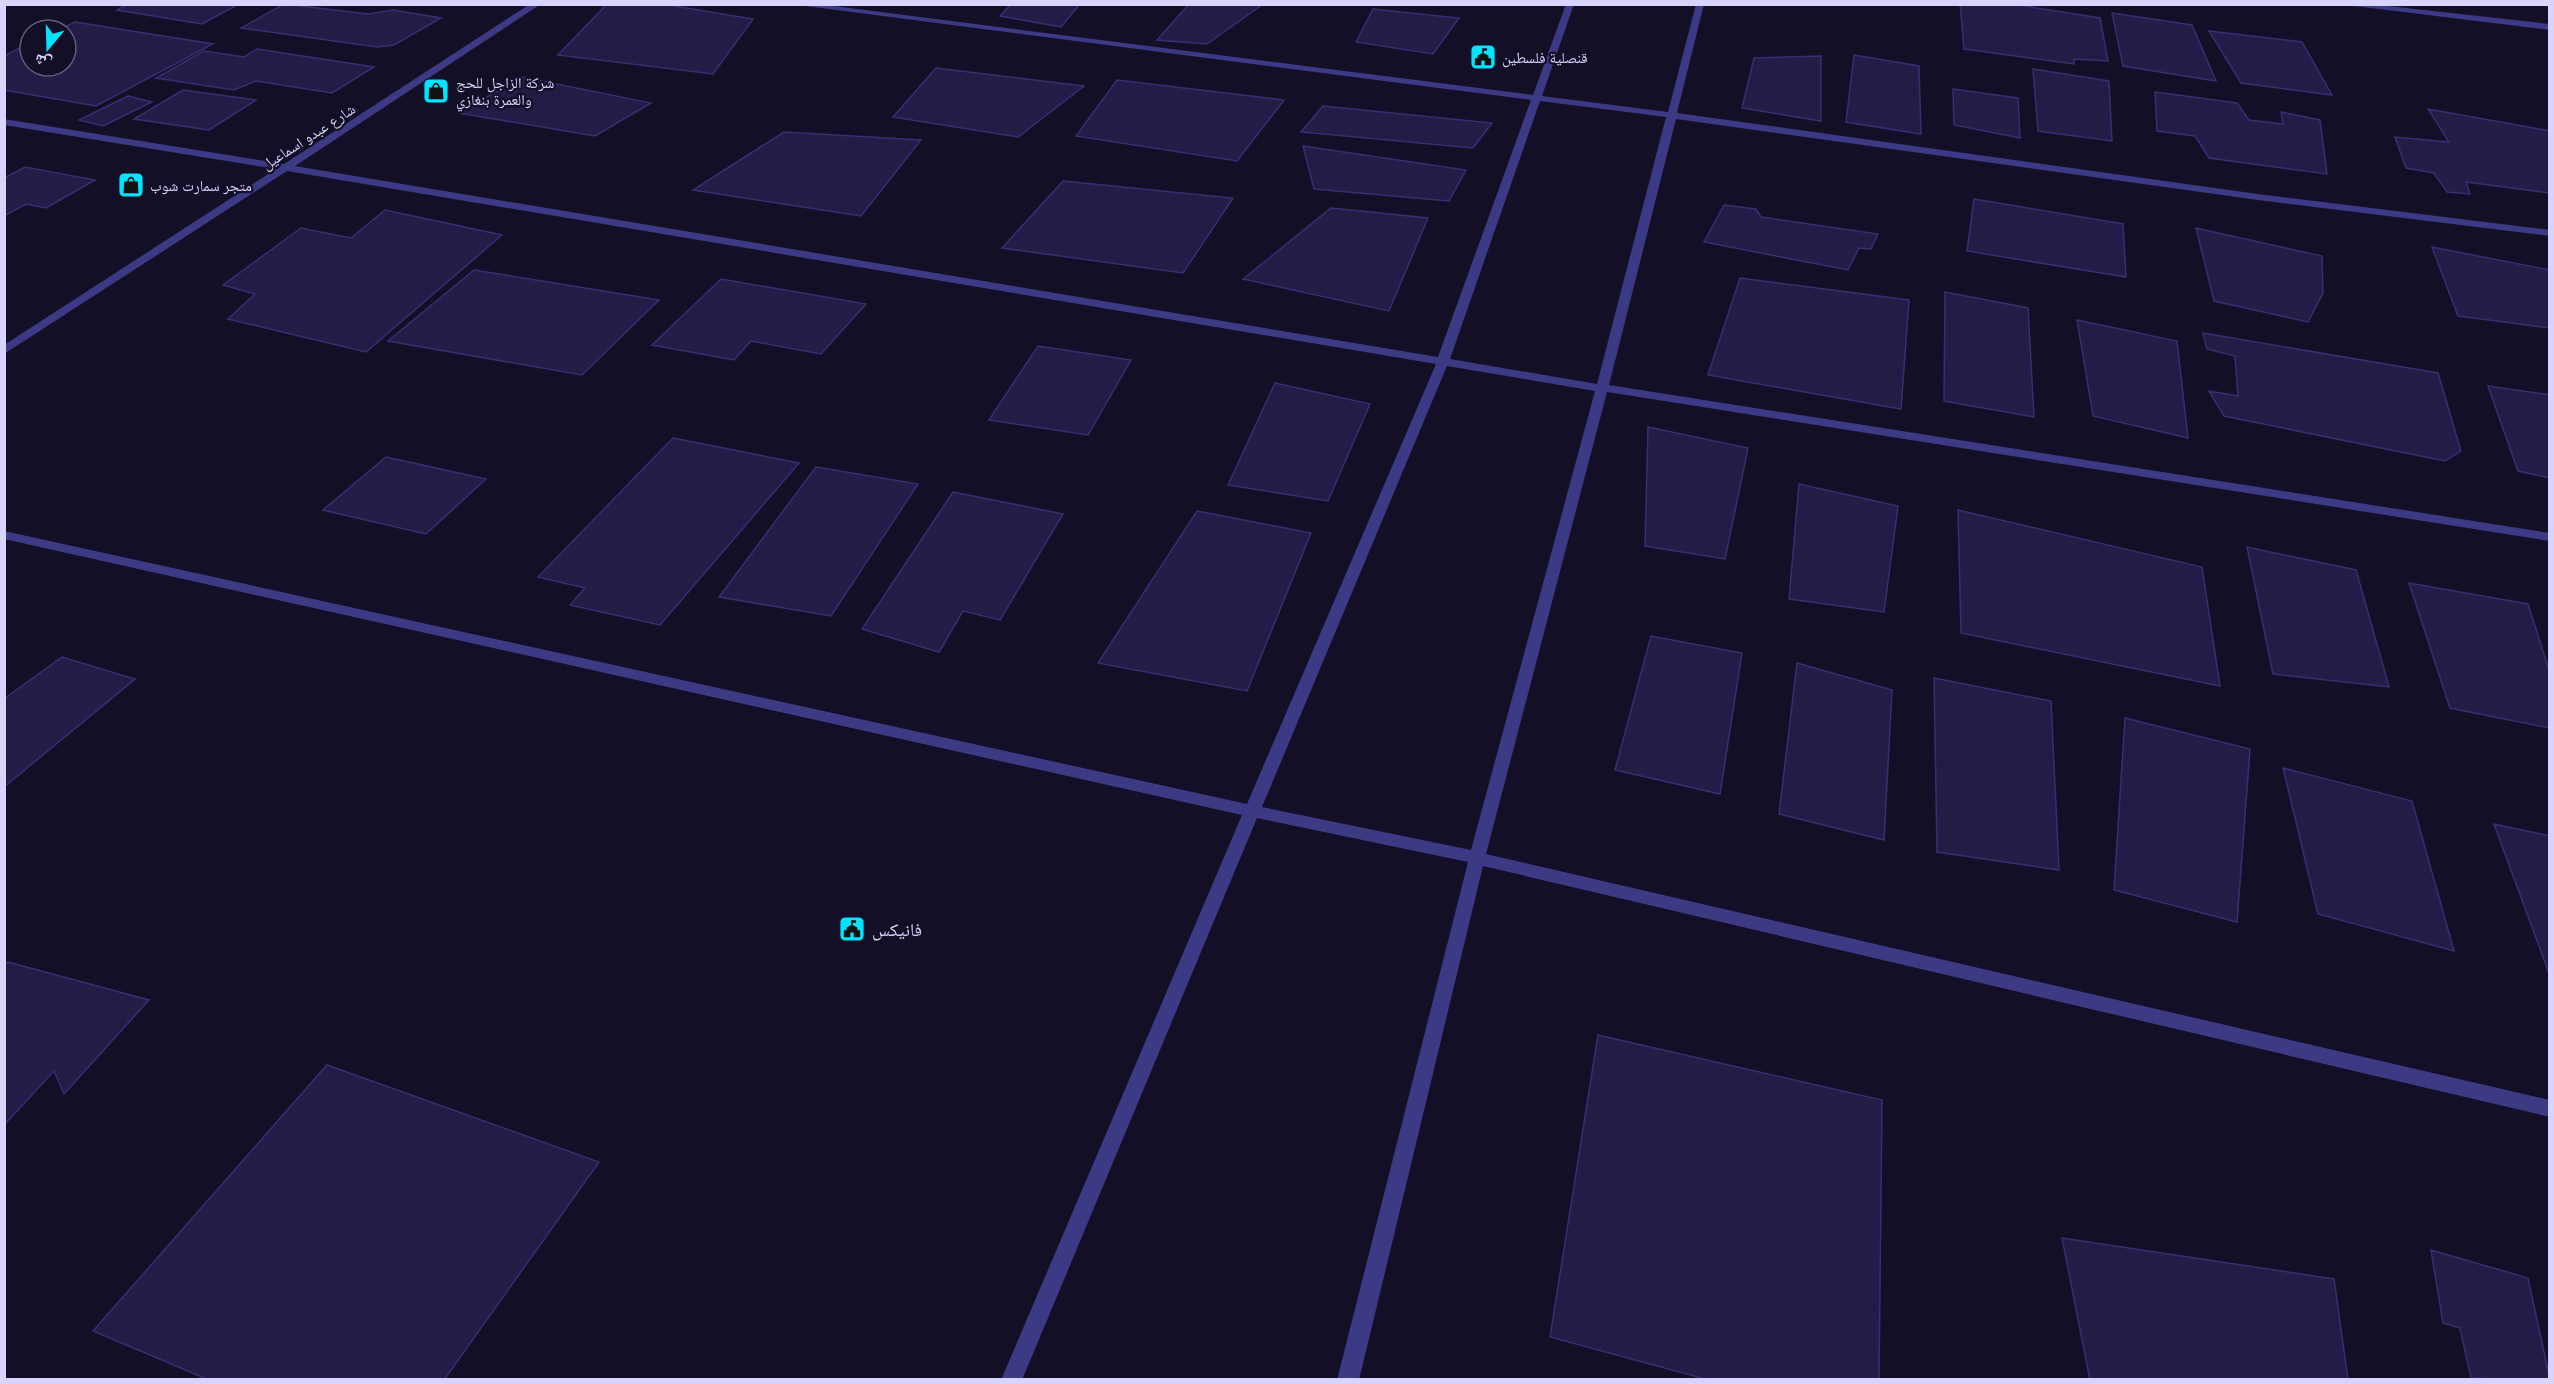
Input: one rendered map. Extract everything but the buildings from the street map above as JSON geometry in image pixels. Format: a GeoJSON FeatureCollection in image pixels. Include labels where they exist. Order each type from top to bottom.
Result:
{"type":"FeatureCollection","features":[{"type":"Feature","properties":{"kind":"street","name":"شارع عبدو اسماعيل"},"geometry":{"type":"LineString","coordinates":[[4,351],[537,4]]}},
{"type":"Feature","properties":{"kind":"street"},"geometry":{"type":"LineString","coordinates":[[794,4],[1670,116],[2258,197],[2550,233]]}},
{"type":"Feature","properties":{"kind":"street"},"geometry":{"type":"LineString","coordinates":[[1011,1380],[1443,361],[1570,4]]}},
{"type":"Feature","properties":{"kind":"street"},"geometry":{"type":"LineString","coordinates":[[1348,1380],[1477,858],[1602,388],[1700,4]]}},
{"type":"Feature","properties":{"kind":"street"},"geometry":{"type":"LineString","coordinates":[[2342,4],[2550,27]]}},
{"type":"Feature","properties":{"kind":"street"},"geometry":{"type":"LineString","coordinates":[[4,122],[1602,388],[2550,537]]}},
{"type":"Feature","properties":{"kind":"street"},"geometry":{"type":"LineString","coordinates":[[4,535],[1252,811],[1477,858],[2550,1109]]}},
{"type":"Feature","properties":{"kind":"place","name":"قنصلية فلسطين"},"geometry":{"type":"Point","coordinates":[1483,57]}},
{"type":"Feature","properties":{"kind":"place","name":"شركة الزاجل للحج والعمرة بنغازي"},"geometry":{"type":"Point","coordinates":[436,91]}},
{"type":"Feature","properties":{"kind":"place","name":"متجر سمارت شوب"},"geometry":{"type":"Point","coordinates":[131,185]}},
{"type":"Feature","properties":{"kind":"place","name":"فانيكس"},"geometry":{"type":"Point","coordinates":[852,929]}}]}
